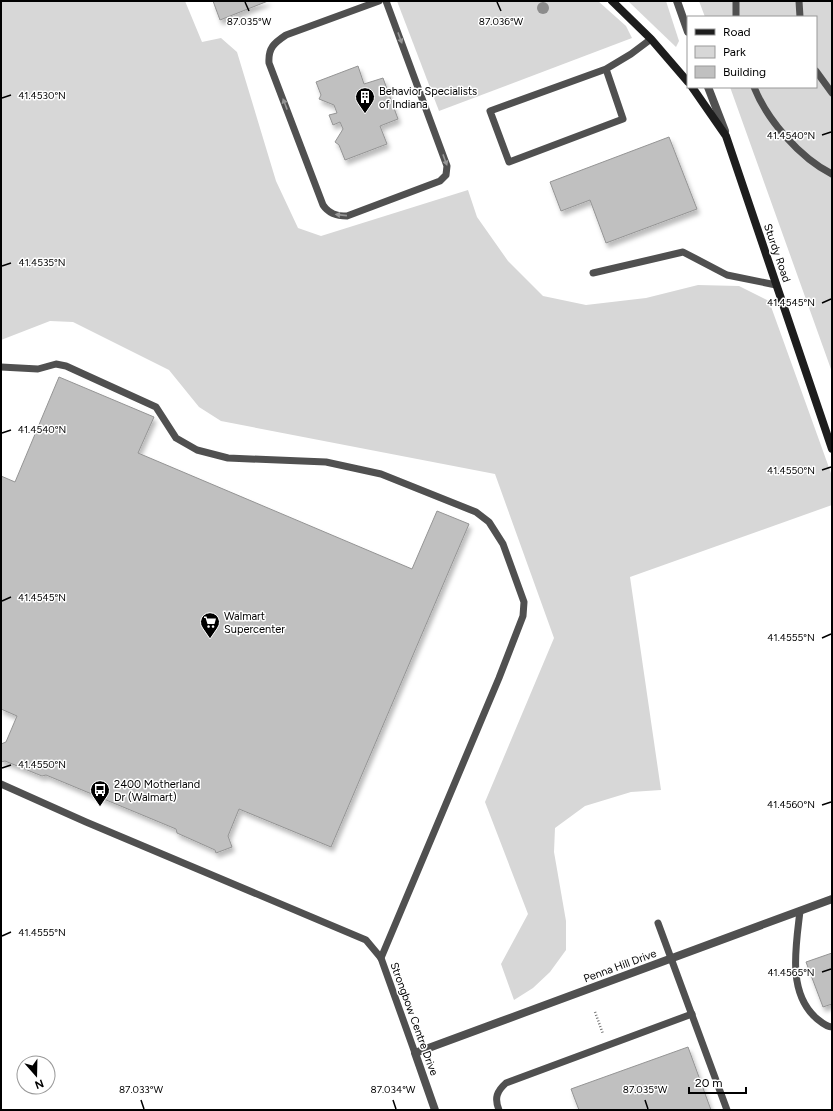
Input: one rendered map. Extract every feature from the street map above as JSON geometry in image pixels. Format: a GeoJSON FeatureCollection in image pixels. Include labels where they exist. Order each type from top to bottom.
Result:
{"type":"FeatureCollection","features":[{"type":"Feature","properties":{"kind":"street"},"geometry":{"type":"LineString","coordinates":[[612,1],[651,39],[687,81]]}},
{"type":"Feature","properties":{"kind":"street"},"geometry":{"type":"LineString","coordinates":[[677,1],[687,29]]}},
{"type":"Feature","properties":{"kind":"street"},"geometry":{"type":"LineString","coordinates":[[693,88],[726,136]]}},
{"type":"Feature","properties":{"kind":"street","name":"Sturdy Road"},"geometry":{"type":"LineString","coordinates":[[711,88],[832,449]]}},
{"type":"Feature","properties":{"kind":"street","name":"Penna Hill Drive"},"geometry":{"type":"LineString","coordinates":[[415,1053],[832,899]]}},
{"type":"Feature","properties":{"kind":"street","name":"Strongbow Centre Drive"},"geometry":{"type":"LineString","coordinates":[[415,1053],[435,1110]]}},
{"type":"Feature","properties":{"kind":"lane"},"geometry":{"type":"LineString","coordinates":[[379,1],[286,36],[273,44],[268,53],[269,63],[323,205],[330,213],[341,216],[347,216],[440,181],[446,175],[447,166],[386,1]]}},
{"type":"Feature","properties":{"kind":"lane"},"geometry":{"type":"LineString","coordinates":[[736,1],[736,16]]}},
{"type":"Feature","properties":{"kind":"lane"},"geometry":{"type":"LineString","coordinates":[[800,1],[800,16]]}},
{"type":"Feature","properties":{"kind":"lane"},"geometry":{"type":"LineString","coordinates":[[606,69],[623,119],[509,162],[490,111],[606,69],[631,54],[651,39]]}},
{"type":"Feature","properties":{"kind":"lane"},"geometry":{"type":"LineString","coordinates":[[817,72],[832,93]]}},
{"type":"Feature","properties":{"kind":"lane"},"geometry":{"type":"LineString","coordinates":[[755,88],[775,124],[799,150],[832,174]]}},
{"type":"Feature","properties":{"kind":"lane"},"geometry":{"type":"LineString","coordinates":[[593,273],[683,252],[727,275],[776,284]]}},
{"type":"Feature","properties":{"kind":"lane"},"geometry":{"type":"LineString","coordinates":[[1,367],[38,369],[56,364],[66,366],[156,407],[176,438],[197,450],[228,458],[326,462],[381,474],[476,512],[489,522],[503,544],[524,602],[523,616],[499,678],[381,958]]}},
{"type":"Feature","properties":{"kind":"lane","name":"Strongbow Centre Drive"},"geometry":{"type":"LineString","coordinates":[[1,784],[86,822],[366,940],[381,958],[415,1053]]}},
{"type":"Feature","properties":{"kind":"lane"},"geometry":{"type":"LineString","coordinates":[[800,911],[794,956],[796,977],[802,998],[809,1012],[821,1022],[832,1027]]}},
{"type":"Feature","properties":{"kind":"lane"},"geometry":{"type":"LineString","coordinates":[[658,923],[727,1110]]}},
{"type":"Feature","properties":{"kind":"lane"},"geometry":{"type":"LineString","coordinates":[[498,1110],[495,1101],[498,1090],[506,1083],[692,1014]]}},
{"type":"Feature","properties":{"kind":"path"},"geometry":{"type":"LineString","coordinates":[[595,1012],[604,1036]]}},
{"type":"Feature","properties":{"kind":"green space"},"geometry":{"type":"Polygon","coordinates":[[[1,1],[185,1],[202,42],[221,38],[237,52],[276,181],[298,228],[321,236],[468,190],[477,217],[508,261],[543,296],[586,305],[646,298],[698,285],[739,286],[769,301],[832,476],[832,505],[630,577],[661,790],[631,792],[585,806],[555,828],[554,852],[566,921],[566,950],[550,972],[533,988],[514,1000],[501,964],[528,914],[485,802],[554,638],[495,474],[221,421],[199,407],[169,370],[73,322],[50,321],[1,340],[1,1]]]}},
{"type":"Feature","properties":{"kind":"green space"},"geometry":{"type":"Polygon","coordinates":[[[397,1],[598,1],[626,26],[632,38],[439,111],[397,1]]]}},
{"type":"Feature","properties":{"kind":"green space"},"geometry":{"type":"Polygon","coordinates":[[[628,1],[666,1],[679,41],[676,47],[628,1]]]}},
{"type":"Feature","properties":{"kind":"green space"},"geometry":{"type":"Polygon","coordinates":[[[699,1],[832,1],[832,372],[730,88],[817,88],[817,16],[705,16],[699,1]]]}},
{"type":"Feature","properties":{"kind":"building"},"geometry":{"type":"Polygon","coordinates":[[[213,1],[268,1],[220,20],[213,1]]]}},
{"type":"Feature","properties":{"kind":"building","name":"Behavior Specialists of Indiana"},"geometry":{"type":"Polygon","coordinates":[[[358,66],[364,84],[383,78],[398,119],[380,126],[387,144],[345,160],[339,145],[335,142],[343,129],[340,122],[333,125],[329,115],[337,113],[334,105],[319,99],[321,95],[316,82],[358,66]]]}},
{"type":"Feature","properties":{"kind":"building"},"geometry":{"type":"Polygon","coordinates":[[[669,137],[697,209],[606,243],[590,200],[561,211],[550,182],[669,137]]]}},
{"type":"Feature","properties":{"kind":"building","name":"Walmart Supercenter"},"geometry":{"type":"Polygon","coordinates":[[[59,377],[154,417],[138,453],[412,569],[437,511],[469,524],[331,847],[239,809],[228,836],[232,847],[216,853],[215,850],[177,833],[176,829],[46,775],[42,776],[5,761],[1,762],[1,744],[6,742],[17,716],[1,709],[1,476],[15,482],[59,377]]]}},
{"type":"Feature","properties":{"kind":"building"},"geometry":{"type":"Polygon","coordinates":[[[832,953],[832,1004],[823,1007],[806,962],[832,953]]]}},
{"type":"Feature","properties":{"kind":"building"},"geometry":{"type":"Polygon","coordinates":[[[688,1047],[711,1110],[579,1110],[571,1089],[688,1047]]]}},
{"type":"Feature","properties":{"kind":"place","name":"Behavior Specialists of Indiana"},"geometry":{"type":"Point","coordinates":[365,114]}},
{"type":"Feature","properties":{"kind":"place","name":"Walmart Supercenter"},"geometry":{"type":"Point","coordinates":[210,639]}},
{"type":"Feature","properties":{"kind":"place","name":"2400 Motherland Dr (Walmart)"},"geometry":{"type":"Point","coordinates":[100,807]}}]}
